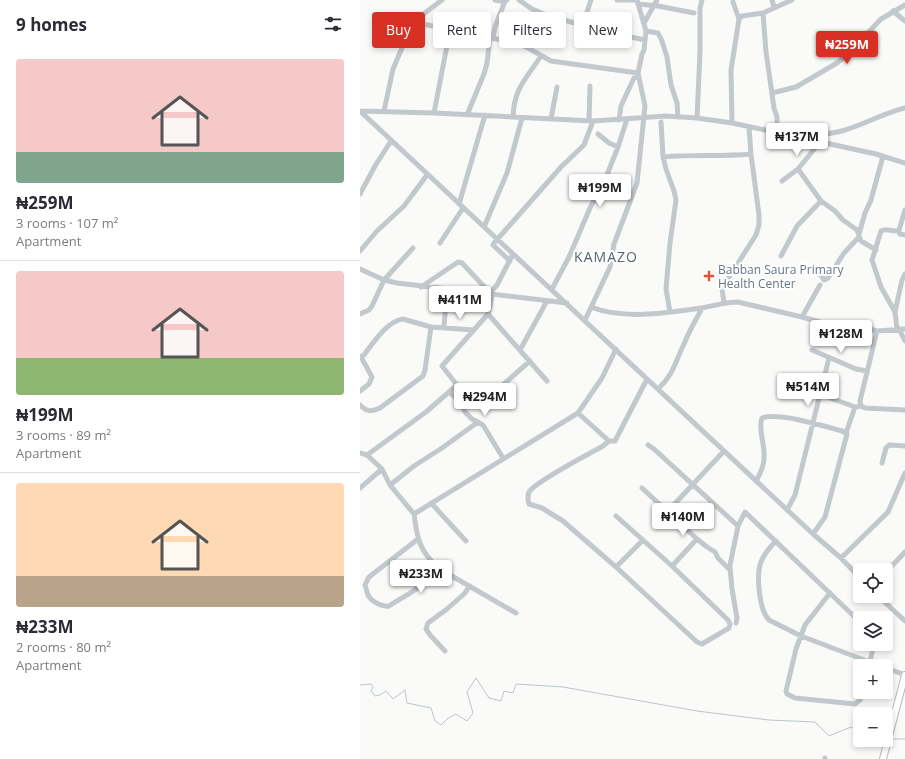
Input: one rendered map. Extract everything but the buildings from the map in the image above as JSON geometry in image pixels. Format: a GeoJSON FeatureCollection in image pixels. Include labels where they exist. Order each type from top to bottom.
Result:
{"type":"FeatureCollection","features":[{"type":"Feature","properties":{"kind":"main road"},"geometry":{"type":"LineString","coordinates":[[883,759],[905,675]]}},
{"type":"Feature","properties":{"kind":"main road"},"geometry":{"type":"LineString","coordinates":[[887,759],[905,690]]}},
{"type":"Feature","properties":{"kind":"street"},"geometry":{"type":"LineString","coordinates":[[424,12],[435,2],[442,0]]}},
{"type":"Feature","properties":{"kind":"street"},"geometry":{"type":"LineString","coordinates":[[467,115],[484,74],[495,27],[506,0],[495,0]]}},
{"type":"Feature","properties":{"kind":"street"},"geometry":{"type":"LineString","coordinates":[[519,0],[532,9],[544,14],[613,36],[631,37],[645,40]]}},
{"type":"Feature","properties":{"kind":"street"},"geometry":{"type":"LineString","coordinates":[[587,12],[591,0]]}},
{"type":"Feature","properties":{"kind":"street"},"geometry":{"type":"LineString","coordinates":[[617,0],[637,2],[694,13]]}},
{"type":"Feature","properties":{"kind":"street"},"geometry":{"type":"LineString","coordinates":[[644,23],[657,0]]}},
{"type":"Feature","properties":{"kind":"street"},"geometry":{"type":"LineString","coordinates":[[697,118],[700,8],[702,0]]}},
{"type":"Feature","properties":{"kind":"street"},"geometry":{"type":"LineString","coordinates":[[772,0],[774,7]]}},
{"type":"Feature","properties":{"kind":"street"},"geometry":{"type":"LineString","coordinates":[[739,19],[742,16],[763,13],[792,0]]}},
{"type":"Feature","properties":{"kind":"street"},"geometry":{"type":"LineString","coordinates":[[585,320],[610,267],[614,244],[637,183],[645,106],[638,74],[644,50],[646,31],[637,2]]}},
{"type":"Feature","properties":{"kind":"street"},"geometry":{"type":"LineString","coordinates":[[732,123],[731,70],[739,19],[733,2]]}},
{"type":"Feature","properties":{"kind":"street"},"geometry":{"type":"LineString","coordinates":[[772,93],[796,86],[841,60],[881,19],[905,5]]}},
{"type":"Feature","properties":{"kind":"street"},"geometry":{"type":"LineString","coordinates":[[893,11],[905,21]]}},
{"type":"Feature","properties":{"kind":"street"},"geometry":{"type":"LineString","coordinates":[[763,13],[766,52],[774,108],[777,117],[777,133]]}},
{"type":"Feature","properties":{"kind":"street"},"geometry":{"type":"LineString","coordinates":[[646,31],[658,33],[662,41],[667,57],[670,85],[677,103],[678,117]]}},
{"type":"Feature","properties":{"kind":"street"},"geometry":{"type":"LineString","coordinates":[[492,38],[517,43],[551,62],[638,74]]}},
{"type":"Feature","properties":{"kind":"street"},"geometry":{"type":"LineString","coordinates":[[384,111],[393,69],[402,48]]}},
{"type":"Feature","properties":{"kind":"street"},"geometry":{"type":"LineString","coordinates":[[434,113],[447,48]]}},
{"type":"Feature","properties":{"kind":"street"},"geometry":{"type":"LineString","coordinates":[[513,117],[513,107],[522,83],[541,56]]}},
{"type":"Feature","properties":{"kind":"street"},"geometry":{"type":"LineString","coordinates":[[619,120],[621,106],[634,78],[638,74]]}},
{"type":"Feature","properties":{"kind":"street"},"geometry":{"type":"LineString","coordinates":[[510,261],[493,245],[561,167],[584,145],[591,121],[590,86]]}},
{"type":"Feature","properties":{"kind":"street"},"geometry":{"type":"LineString","coordinates":[[550,119],[557,87]]}},
{"type":"Feature","properties":{"kind":"street"},"geometry":{"type":"LineString","coordinates":[[813,140],[818,134],[845,131],[893,111],[905,108]]}},
{"type":"Feature","properties":{"kind":"street"},"geometry":{"type":"LineString","coordinates":[[360,111],[485,115],[591,121],[666,116],[697,118],[732,123],[813,140],[884,156],[905,163]]}},
{"type":"Feature","properties":{"kind":"street"},"geometry":{"type":"LineString","coordinates":[[360,111],[853,571]]}},
{"type":"Feature","properties":{"kind":"street"},"geometry":{"type":"LineString","coordinates":[[440,243],[461,206],[485,115]]}},
{"type":"Feature","properties":{"kind":"street"},"geometry":{"type":"LineString","coordinates":[[484,227],[507,173],[522,118]]}},
{"type":"Feature","properties":{"kind":"street"},"geometry":{"type":"LineString","coordinates":[[552,289],[569,257],[590,208],[605,180],[627,119]]}},
{"type":"Feature","properties":{"kind":"street"},"geometry":{"type":"LineString","coordinates":[[661,122],[663,157],[676,200],[666,289],[670,312]]}},
{"type":"Feature","properties":{"kind":"street"},"geometry":{"type":"LineString","coordinates":[[724,303],[722,290],[724,285],[756,235],[759,225],[749,127]]}},
{"type":"Feature","properties":{"kind":"street"},"geometry":{"type":"LineString","coordinates":[[598,134],[609,143],[618,147]]}},
{"type":"Feature","properties":{"kind":"street"},"geometry":{"type":"LineString","coordinates":[[360,194],[391,141]]}},
{"type":"Feature","properties":{"kind":"street"},"geometry":{"type":"LineString","coordinates":[[782,181],[798,169],[820,142]]}},
{"type":"Feature","properties":{"kind":"street"},"geometry":{"type":"LineString","coordinates":[[663,157],[751,154]]}},
{"type":"Feature","properties":{"kind":"street"},"geometry":{"type":"LineString","coordinates":[[806,267],[821,275],[824,280],[828,278],[844,253],[859,236],[884,156]]}},
{"type":"Feature","properties":{"kind":"street"},"geometry":{"type":"LineString","coordinates":[[798,169],[821,201],[857,230],[859,236],[865,244],[876,250]]}},
{"type":"Feature","properties":{"kind":"street"},"geometry":{"type":"LineString","coordinates":[[360,251],[377,231],[404,206],[427,175]]}},
{"type":"Feature","properties":{"kind":"street"},"geometry":{"type":"LineString","coordinates":[[781,256],[797,226],[821,201]]}},
{"type":"Feature","properties":{"kind":"street"},"geometry":{"type":"LineString","coordinates":[[898,231],[905,210]]}},
{"type":"Feature","properties":{"kind":"street"},"geometry":{"type":"LineString","coordinates":[[905,235],[900,234],[898,231],[885,229],[881,231],[872,260],[880,287],[895,312],[905,341]]}},
{"type":"Feature","properties":{"kind":"street"},"geometry":{"type":"LineString","coordinates":[[360,314],[369,310],[384,280],[413,248]]}},
{"type":"Feature","properties":{"kind":"street"},"geometry":{"type":"LineString","coordinates":[[366,455],[450,393],[458,384],[442,366],[488,314],[491,294],[513,254]]}},
{"type":"Feature","properties":{"kind":"street"},"geometry":{"type":"LineString","coordinates":[[421,287],[460,262],[491,294]]}},
{"type":"Feature","properties":{"kind":"street"},"geometry":{"type":"LineString","coordinates":[[360,269],[397,284],[567,303]]}},
{"type":"Feature","properties":{"kind":"street"},"geometry":{"type":"LineString","coordinates":[[895,312],[905,274]]}},
{"type":"Feature","properties":{"kind":"street"},"geometry":{"type":"LineString","coordinates":[[802,317],[820,285]]}},
{"type":"Feature","properties":{"kind":"street"},"geometry":{"type":"LineString","coordinates":[[444,327],[447,290]]}},
{"type":"Feature","properties":{"kind":"street"},"geometry":{"type":"LineString","coordinates":[[520,350],[547,301]]}},
{"type":"Feature","properties":{"kind":"street"},"geometry":{"type":"LineString","coordinates":[[591,307],[603,312],[620,314],[670,312],[738,302],[837,327],[842,332],[860,341],[869,329],[900,329]]}},
{"type":"Feature","properties":{"kind":"street"},"geometry":{"type":"LineString","coordinates":[[658,389],[672,374],[684,344],[702,308]]}},
{"type":"Feature","properties":{"kind":"street"},"geometry":{"type":"LineString","coordinates":[[488,314],[547,381]]}},
{"type":"Feature","properties":{"kind":"street"},"geometry":{"type":"LineString","coordinates":[[360,391],[369,384],[372,376],[361,357],[387,328],[396,321],[403,319],[431,327],[474,330]]}},
{"type":"Feature","properties":{"kind":"street"},"geometry":{"type":"LineString","coordinates":[[360,405],[372,412],[380,408],[423,376],[431,327]]}},
{"type":"Feature","properties":{"kind":"street"},"geometry":{"type":"LineString","coordinates":[[861,406],[860,401],[877,330]]}},
{"type":"Feature","properties":{"kind":"street"},"geometry":{"type":"LineString","coordinates":[[414,514],[476,477],[504,458],[534,442],[578,413],[602,378],[616,349]]}},
{"type":"Feature","properties":{"kind":"street"},"geometry":{"type":"LineString","coordinates":[[812,350],[856,369],[867,371]]}},
{"type":"Feature","properties":{"kind":"street"},"geometry":{"type":"LineString","coordinates":[[787,510],[795,495],[829,358]]}},
{"type":"Feature","properties":{"kind":"street"},"geometry":{"type":"LineString","coordinates":[[480,405],[530,361]]}},
{"type":"Feature","properties":{"kind":"street"},"geometry":{"type":"LineString","coordinates":[[616,516],[672,566],[728,620],[730,624],[729,628],[702,644],[697,642],[616,567],[563,521],[542,508],[529,504],[527,499],[530,492],[540,482],[603,446],[609,441],[616,440],[647,379]]}},
{"type":"Feature","properties":{"kind":"street"},"geometry":{"type":"LineString","coordinates":[[797,381],[820,394],[855,408],[861,406],[865,408],[905,410]]}},
{"type":"Feature","properties":{"kind":"street"},"geometry":{"type":"LineString","coordinates":[[450,393],[459,400],[465,412],[472,419],[483,425],[504,458]]}},
{"type":"Feature","properties":{"kind":"street"},"geometry":{"type":"LineString","coordinates":[[813,534],[825,517],[844,447],[846,433],[855,408]]}},
{"type":"Feature","properties":{"kind":"street"},"geometry":{"type":"LineString","coordinates":[[578,413],[609,441]]}},
{"type":"Feature","properties":{"kind":"street"},"geometry":{"type":"LineString","coordinates":[[756,481],[764,462],[760,423],[762,418],[774,416],[846,433]]}},
{"type":"Feature","properties":{"kind":"street"},"geometry":{"type":"LineString","coordinates":[[390,485],[414,466],[478,422]]}},
{"type":"Feature","properties":{"kind":"street"},"geometry":{"type":"LineString","coordinates":[[648,445],[738,526]]}},
{"type":"Feature","properties":{"kind":"street"},"geometry":{"type":"LineString","coordinates":[[882,463],[886,448],[889,445],[905,446]]}},
{"type":"Feature","properties":{"kind":"street"},"geometry":{"type":"LineString","coordinates":[[668,511],[724,451]]}},
{"type":"Feature","properties":{"kind":"street"},"geometry":{"type":"LineString","coordinates":[[360,453],[366,455],[382,469],[390,485],[414,514],[418,539],[423,552],[438,568],[516,613]]}},
{"type":"Feature","properties":{"kind":"street"},"geometry":{"type":"LineString","coordinates":[[360,488],[382,469]]}},
{"type":"Feature","properties":{"kind":"street"},"geometry":{"type":"LineString","coordinates":[[841,558],[888,512],[905,473]]}},
{"type":"Feature","properties":{"kind":"street"},"geometry":{"type":"LineString","coordinates":[[642,488],[707,548],[715,552],[726,567],[730,567]]}},
{"type":"Feature","properties":{"kind":"street"},"geometry":{"type":"LineString","coordinates":[[431,503],[466,541]]}},
{"type":"Feature","properties":{"kind":"street"},"geometry":{"type":"LineString","coordinates":[[736,623],[737,618],[730,567],[738,526],[745,512],[853,615]]}},
{"type":"Feature","properties":{"kind":"street"},"geometry":{"type":"LineString","coordinates":[[418,539],[369,577],[365,585],[368,596],[378,603],[390,606],[413,591],[434,574],[438,568]]}},
{"type":"Feature","properties":{"kind":"street"},"geometry":{"type":"LineString","coordinates":[[672,566],[697,539]]}},
{"type":"Feature","properties":{"kind":"street"},"geometry":{"type":"LineString","coordinates":[[616,567],[643,540]]}},
{"type":"Feature","properties":{"kind":"street"},"geometry":{"type":"LineString","coordinates":[[776,541],[762,560],[760,566],[759,579],[761,602],[765,614],[769,620],[801,636],[857,659]]}},
{"type":"Feature","properties":{"kind":"street"},"geometry":{"type":"LineString","coordinates":[[893,565],[905,552]]}},
{"type":"Feature","properties":{"kind":"street"},"geometry":{"type":"LineString","coordinates":[[445,651],[426,629],[428,623],[447,609],[464,594],[470,586]]}},
{"type":"Feature","properties":{"kind":"street"},"geometry":{"type":"LineString","coordinates":[[830,593],[808,619],[796,649],[787,687],[788,694],[795,698],[855,704],[860,699]]}},
{"type":"Feature","properties":{"kind":"street"},"geometry":{"type":"LineString","coordinates":[[886,603],[905,621]]}},
{"type":"Feature","properties":{"kind":"street"},"geometry":{"type":"LineString","coordinates":[[893,671],[905,675]]}},
{"type":"Feature","properties":{"kind":"waterway"},"geometry":{"type":"LineString","coordinates":[[360,685],[371,684],[373,687],[371,691],[375,696],[386,691],[393,699],[405,690],[407,703],[431,708],[435,721],[441,725],[447,719],[456,714],[467,721],[473,713],[467,692],[476,678],[489,698],[501,701],[504,691],[513,693],[516,684],[563,687],[697,711],[769,720],[815,722],[829,736],[851,727],[853,728]]}},
{"type":"Feature","properties":{"kind":"waterway"},"geometry":{"type":"LineString","coordinates":[[893,739],[905,739]]}},
{"type":"Feature","properties":{"kind":"place","name":"Babban Saura Primary Health Center"},"geometry":{"type":"Point","coordinates":[709,276]}},
{"type":"Feature","properties":{"kind":"district","name":"KAMAZO"},"geometry":{"type":"Point","coordinates":[606,256]}}]}
